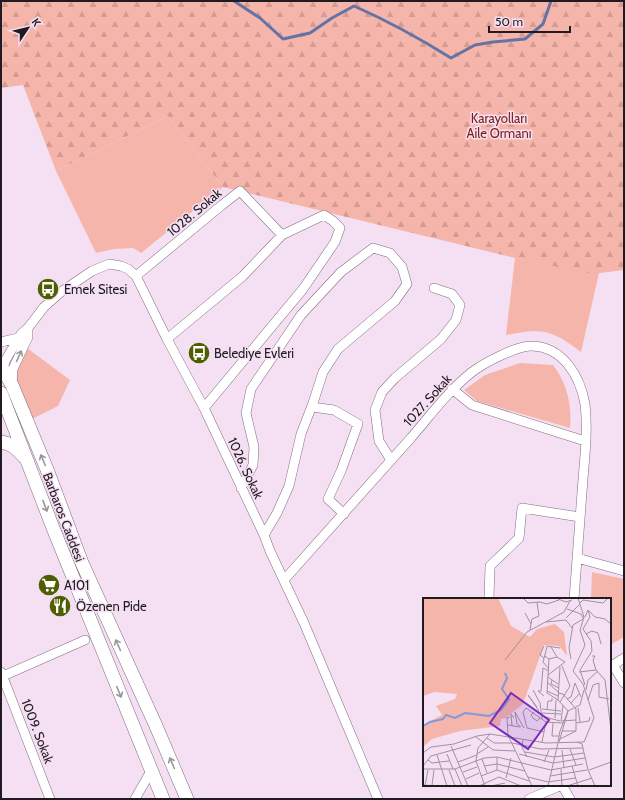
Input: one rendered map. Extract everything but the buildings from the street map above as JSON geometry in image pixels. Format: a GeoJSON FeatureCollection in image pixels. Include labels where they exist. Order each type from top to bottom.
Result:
{"type":"FeatureCollection","features":[{"type":"Feature","properties":{"kind":"main road"},"geometry":{"type":"LineString","coordinates":[[2,403],[11,392],[4,376]]}},
{"type":"Feature","properties":{"kind":"main road","name":"Barbaros Caddesi"},"geometry":{"type":"LineString","coordinates":[[4,376],[48,472],[82,563],[159,733],[187,799]]}},
{"type":"Feature","properties":{"kind":"main road","name":"Barbaros Caddesi"},"geometry":{"type":"LineString","coordinates":[[2,403],[28,462],[163,799]]}},
{"type":"Feature","properties":{"kind":"main road"},"geometry":{"type":"LineString","coordinates":[[1,442],[8,443],[28,462]]}},
{"type":"Feature","properties":{"kind":"street","name":"1028. Sokak"},"geometry":{"type":"LineString","coordinates":[[136,276],[240,191],[282,235]]}},
{"type":"Feature","properties":{"kind":"street"},"geometry":{"type":"LineString","coordinates":[[167,339],[243,276],[282,235],[324,215],[340,228],[335,242],[303,289],[204,408]]}},
{"type":"Feature","properties":{"kind":"street"},"geometry":{"type":"LineString","coordinates":[[241,488],[253,465],[254,447],[246,412],[251,389],[301,315],[341,272],[373,248],[390,253],[402,267],[407,284],[395,301],[338,349],[323,372],[312,407],[301,434],[289,486],[277,513],[264,535]]}},
{"type":"Feature","properties":{"kind":"street"},"geometry":{"type":"LineString","coordinates":[[4,376],[5,361],[18,338],[28,328],[44,307],[61,292],[92,271],[109,264],[128,269],[136,276]]}},
{"type":"Feature","properties":{"kind":"street","name":"1026. Sokak"},"geometry":{"type":"LineString","coordinates":[[136,276],[167,339],[204,408],[264,535],[378,799]]}},
{"type":"Feature","properties":{"kind":"street"},"geometry":{"type":"LineString","coordinates":[[391,460],[379,441],[378,435],[375,410],[382,392],[395,378],[442,339],[456,320],[460,305],[452,294],[434,288]]}},
{"type":"Feature","properties":{"kind":"street"},"geometry":{"type":"LineString","coordinates":[[4,376],[13,369],[28,337],[28,328]]}},
{"type":"Feature","properties":{"kind":"street"},"geometry":{"type":"LineString","coordinates":[[1,342],[18,338]]}},
{"type":"Feature","properties":{"kind":"street","name":"1027. Sokak"},"geometry":{"type":"LineString","coordinates":[[284,580],[429,418],[452,389],[473,371],[496,357],[531,346],[555,352],[563,358],[577,379],[584,403],[586,441],[574,598]]}},
{"type":"Feature","properties":{"kind":"street"},"geometry":{"type":"LineString","coordinates":[[452,389],[472,404],[586,441]]}},
{"type":"Feature","properties":{"kind":"street"},"geometry":{"type":"LineString","coordinates":[[312,407],[334,410],[358,424],[341,471],[328,499],[344,514]]}},
{"type":"Feature","properties":{"kind":"street"},"geometry":{"type":"LineString","coordinates":[[489,598],[490,566],[519,538],[522,508],[580,517]]}},
{"type":"Feature","properties":{"kind":"street"},"geometry":{"type":"LineString","coordinates":[[577,558],[624,571]]}},
{"type":"Feature","properties":{"kind":"street"},"geometry":{"type":"LineString","coordinates":[[1,675],[85,640]]}},
{"type":"Feature","properties":{"kind":"street"},"geometry":{"type":"LineString","coordinates":[[624,658],[611,666],[624,683]]}},
{"type":"Feature","properties":{"kind":"street","name":"1009. Sokak"},"geometry":{"type":"LineString","coordinates":[[1,675],[50,799]]}},
{"type":"Feature","properties":{"kind":"street"},"geometry":{"type":"LineString","coordinates":[[135,799],[151,771]]}},
{"type":"Feature","properties":{"kind":"street"},"geometry":{"type":"LineString","coordinates":[[529,799],[560,786]]}},
{"type":"Feature","properties":{"kind":"street"},"geometry":{"type":"LineString","coordinates":[[563,786],[570,799]]}},
{"type":"Feature","properties":{"kind":"green space","name":"Karayolları Aile Ormanı"},"geometry":{"type":"Polygon","coordinates":[[[1,1],[624,1],[624,270],[592,274],[515,258],[223,187],[168,116],[56,171],[23,85],[1,88],[1,1]]]}},
{"type":"Feature","properties":{"kind":"green space"},"geometry":{"type":"Polygon","coordinates":[[[168,116],[223,187],[141,253],[133,248],[114,249],[96,253],[56,171],[168,116]]]}},
{"type":"Feature","properties":{"kind":"green space"},"geometry":{"type":"Polygon","coordinates":[[[515,258],[599,273],[581,352],[571,344],[546,332],[529,331],[506,335],[515,258]]]}},
{"type":"Feature","properties":{"kind":"green space"},"geometry":{"type":"Polygon","coordinates":[[[27,348],[70,380],[58,406],[30,420],[13,378],[27,348]]]}},
{"type":"Feature","properties":{"kind":"green space"},"geometry":{"type":"Polygon","coordinates":[[[520,363],[553,365],[562,379],[568,395],[570,428],[477,401],[464,390],[485,375],[520,363]]]}},
{"type":"Feature","properties":{"kind":"green space"},"geometry":{"type":"Polygon","coordinates":[[[592,572],[624,579],[624,637],[611,644],[611,598],[591,598],[592,572]]]}},
{"type":"Feature","properties":{"kind":"waterway"},"geometry":{"type":"LineString","coordinates":[[234,1],[260,18],[283,39],[310,33],[332,18],[354,6],[403,30],[451,58],[475,45],[525,39],[543,24],[551,1]]}},
{"type":"Feature","properties":{"kind":"place","name":"Emek Sitesi"},"geometry":{"type":"Point","coordinates":[48,289]}},
{"type":"Feature","properties":{"kind":"place","name":"Belediye Evleri"},"geometry":{"type":"Point","coordinates":[199,353]}},
{"type":"Feature","properties":{"kind":"place","name":"A101"},"geometry":{"type":"Point","coordinates":[49,585]}},
{"type":"Feature","properties":{"kind":"place","name":"Özenen Pide"},"geometry":{"type":"Point","coordinates":[60,606]}}]}
